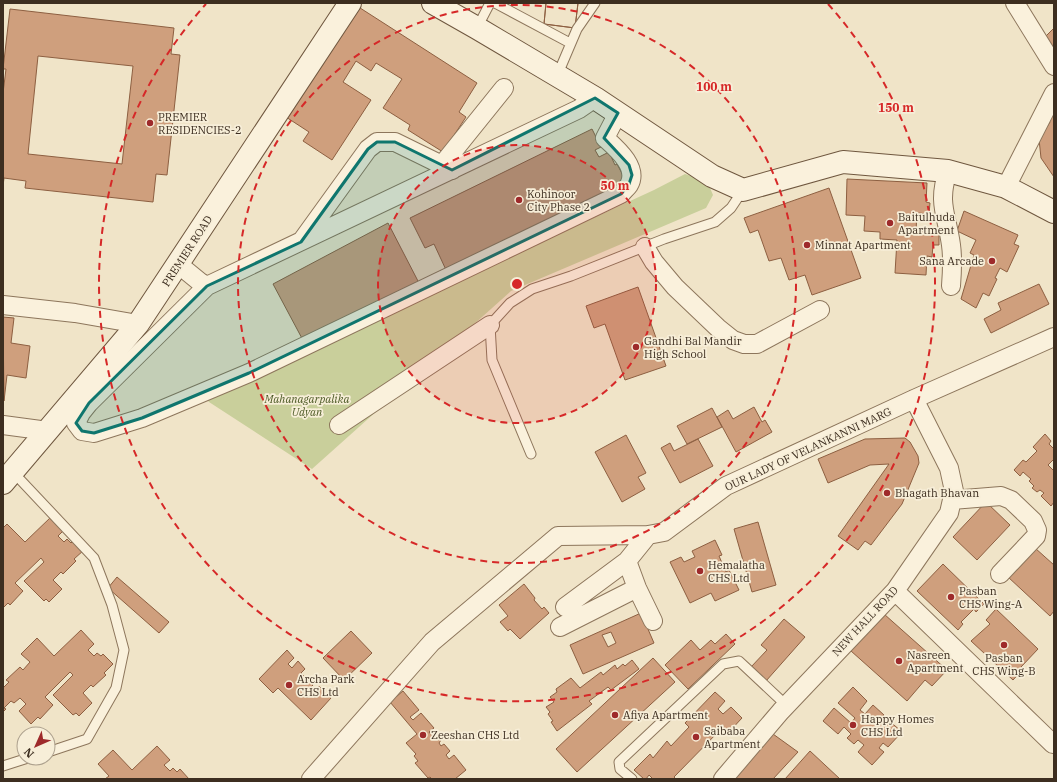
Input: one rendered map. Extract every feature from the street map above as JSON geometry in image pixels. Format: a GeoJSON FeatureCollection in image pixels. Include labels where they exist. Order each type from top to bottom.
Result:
{"type":"FeatureCollection","features":[{"type":"Feature","properties":{"kind":"street","name":"PREMIER ROAD"},"geometry":{"type":"LineString","coordinates":[[8,478],[138,324],[350,3]]}},
{"type":"Feature","properties":{"kind":"street"},"geometry":{"type":"LineString","coordinates":[[433,3],[595,98],[712,176],[743,190],[843,162],[948,172],[1006,187],[1054,211]]}},
{"type":"Feature","properties":{"kind":"street"},"geometry":{"type":"LineString","coordinates":[[1016,3],[1054,66]]}},
{"type":"Feature","properties":{"kind":"street"},"geometry":{"type":"LineString","coordinates":[[447,167],[504,88]]}},
{"type":"Feature","properties":{"kind":"street"},"geometry":{"type":"LineString","coordinates":[[1006,187],[1054,93]]}},
{"type":"Feature","properties":{"kind":"street"},"geometry":{"type":"LineString","coordinates":[[595,98],[579,109],[447,167],[301,242],[207,286],[89,403],[76,423],[82,431],[94,433],[142,418],[249,373],[620,194],[629,184],[632,175],[629,165],[614,146],[605,138],[618,113]]}},
{"type":"Feature","properties":{"kind":"street"},"geometry":{"type":"LineString","coordinates":[[301,242],[368,149],[377,142],[395,142],[447,167]]}},
{"type":"Feature","properties":{"kind":"street"},"geometry":{"type":"LineString","coordinates":[[948,172],[942,194],[943,209],[951,245],[951,286]]}},
{"type":"Feature","properties":{"kind":"street"},"geometry":{"type":"LineString","coordinates":[[645,247],[654,262],[675,287],[718,328],[733,340],[744,344],[757,344],[820,310]]}},
{"type":"Feature","properties":{"kind":"street"},"geometry":{"type":"LineString","coordinates":[[178,264],[207,286]]}},
{"type":"Feature","properties":{"kind":"street"},"geometry":{"type":"LineString","coordinates":[[3,305],[75,313],[138,324]]}},
{"type":"Feature","properties":{"kind":"street"},"geometry":{"type":"LineString","coordinates":[[339,425],[490,325]]}},
{"type":"Feature","properties":{"kind":"street","name":"OUR LADY OF VELANKANNI MARG"},"geometry":{"type":"LineString","coordinates":[[311,779],[432,642],[558,536],[648,535],[664,532],[726,486],[914,399],[1054,337]]}},
{"type":"Feature","properties":{"kind":"street","name":"NEW HALL ROAD"},"geometry":{"type":"LineString","coordinates":[[723,779],[786,705],[895,591],[949,513],[954,491],[949,468],[914,399]]}},
{"type":"Feature","properties":{"kind":"street"},"geometry":{"type":"LineString","coordinates":[[3,425],[48,430]]}},
{"type":"Feature","properties":{"kind":"street"},"geometry":{"type":"LineString","coordinates":[[952,500],[1001,496],[1011,500],[1033,521],[1036,536],[1000,574]]}},
{"type":"Feature","properties":{"kind":"street"},"geometry":{"type":"LineString","coordinates":[[565,607],[627,561],[648,535]]}},
{"type":"Feature","properties":{"kind":"street"},"geometry":{"type":"LineString","coordinates":[[627,561],[636,588],[653,621]]}},
{"type":"Feature","properties":{"kind":"street"},"geometry":{"type":"LineString","coordinates":[[560,627],[636,588]]}},
{"type":"Feature","properties":{"kind":"street"},"geometry":{"type":"LineString","coordinates":[[895,591],[1053,744]]}},
{"type":"Feature","properties":{"kind":"lane"},"geometry":{"type":"LineString","coordinates":[[477,28],[490,3]]}},
{"type":"Feature","properties":{"kind":"lane"},"geometry":{"type":"LineString","coordinates":[[496,3],[570,43]]}},
{"type":"Feature","properties":{"kind":"lane"},"geometry":{"type":"LineString","coordinates":[[557,76],[570,43],[595,3]]}},
{"type":"Feature","properties":{"kind":"lane"},"geometry":{"type":"LineString","coordinates":[[532,454],[492,360],[490,325],[510,303],[532,289],[571,276],[715,222],[731,208],[743,190]]}},
{"type":"Feature","properties":{"kind":"lane"},"geometry":{"type":"LineString","coordinates":[[8,478],[94,558],[112,605],[124,650],[116,688],[87,739],[56,749]]}},
{"type":"Feature","properties":{"kind":"lane"},"geometry":{"type":"LineString","coordinates":[[632,779],[620,769],[619,762],[723,664],[739,661],[786,705]]}},
{"type":"Feature","properties":{"kind":"lane"},"geometry":{"type":"LineString","coordinates":[[3,766],[16,762]]}},
{"type":"Feature","properties":{"kind":"highlighted area"},"geometry":{"type":"Polygon","coordinates":[[[595,98],[618,113],[604,138],[629,165],[632,175],[629,184],[621,194],[249,373],[142,418],[94,433],[82,431],[76,423],[89,403],[207,286],[301,242],[368,149],[377,142],[395,142],[452,170],[595,98]]]}},
{"type":"Feature","properties":{"kind":"green space","name":"Mahanagarpalika Udyan"},"geometry":{"type":"Polygon","coordinates":[[[685,174],[707,181],[713,195],[706,208],[511,291],[312,469],[209,402],[205,397],[654,190],[685,174]]]}},
{"type":"Feature","properties":{"kind":"building"},"geometry":{"type":"Polygon","coordinates":[[[546,3],[578,3],[575,28],[544,24],[546,3]]]}},
{"type":"Feature","properties":{"kind":"building"},"geometry":{"type":"Polygon","coordinates":[[[546,3],[578,3],[575,28],[544,24],[546,3]]]}},
{"type":"Feature","properties":{"kind":"building"},"geometry":{"type":"Polygon","coordinates":[[[357,6],[477,83],[459,112],[466,117],[443,152],[408,130],[410,125],[383,108],[402,79],[376,63],[371,71],[356,61],[343,82],[371,100],[332,160],[303,141],[309,132],[286,117],[357,6]]]}},
{"type":"Feature","properties":{"kind":"building","name":"PREMIER RESIDENCIES-2"},"geometry":{"type":"Polygon","coordinates":[[[10,9],[174,28],[171,54],[180,55],[167,175],[156,174],[153,202],[25,188],[26,181],[4,178],[3,186],[3,93],[6,69],[3,69],[10,9]],[[38,56],[28,154],[122,164],[133,66],[38,56]]]}},
{"type":"Feature","properties":{"kind":"building"},"geometry":{"type":"Polygon","coordinates":[[[1054,28],[1054,54],[1042,40],[1054,28]]]}},
{"type":"Feature","properties":{"kind":"building"},"geometry":{"type":"Polygon","coordinates":[[[1054,106],[1054,177],[1041,158],[1039,139],[1050,122],[1046,118],[1054,106]]]}},
{"type":"Feature","properties":{"kind":"building","name":"Kohinoor City Phase 2"},"geometry":{"type":"Polygon","coordinates":[[[592,129],[601,147],[595,150],[599,157],[609,152],[615,165],[617,164],[627,183],[447,272],[434,244],[425,248],[410,218],[592,129]]]}},
{"type":"Feature","properties":{"kind":"building","name":"Baitulhuda Apartment"},"geometry":{"type":"Polygon","coordinates":[[[847,179],[927,183],[926,202],[930,203],[929,214],[917,213],[916,231],[939,233],[939,245],[933,245],[932,257],[927,256],[926,275],[895,273],[897,240],[880,239],[880,232],[864,231],[865,216],[846,215],[847,179]]]}},
{"type":"Feature","properties":{"kind":"building","name":"Minnat Apartment"},"geometry":{"type":"Polygon","coordinates":[[[829,188],[861,278],[812,295],[805,275],[789,280],[781,258],[769,261],[758,230],[750,233],[744,218],[829,188]]]}},
{"type":"Feature","properties":{"kind":"building","name":"Sana Arcade"},"geometry":{"type":"Polygon","coordinates":[[[964,211],[1018,235],[1014,244],[1019,246],[1007,272],[1000,268],[995,278],[997,279],[989,296],[983,293],[976,308],[961,299],[974,255],[970,253],[976,240],[957,231],[964,211]]]}},
{"type":"Feature","properties":{"kind":"building"},"geometry":{"type":"Polygon","coordinates":[[[388,223],[419,283],[305,344],[273,284],[388,223]]]}},
{"type":"Feature","properties":{"kind":"building"},"geometry":{"type":"Polygon","coordinates":[[[1039,284],[1049,304],[991,333],[984,319],[1001,310],[998,303],[1039,284]]]}},
{"type":"Feature","properties":{"kind":"building","name":"Gandhi Bal Mandir High School"},"geometry":{"type":"Polygon","coordinates":[[[638,287],[666,366],[625,380],[605,324],[594,328],[586,306],[638,287]]]}},
{"type":"Feature","properties":{"kind":"building"},"geometry":{"type":"Polygon","coordinates":[[[3,317],[14,318],[11,343],[30,346],[26,378],[7,375],[4,401],[3,317]]]}},
{"type":"Feature","properties":{"kind":"building"},"geometry":{"type":"Polygon","coordinates":[[[754,407],[762,422],[765,420],[772,432],[736,452],[717,417],[728,410],[733,419],[754,407]]]}},
{"type":"Feature","properties":{"kind":"building"},"geometry":{"type":"Polygon","coordinates":[[[712,408],[722,427],[687,444],[677,426],[712,408]]]}},
{"type":"Feature","properties":{"kind":"building"},"geometry":{"type":"Polygon","coordinates":[[[1045,434],[1051,441],[1049,444],[1054,449],[1054,459],[1048,465],[1053,470],[1054,469],[1054,502],[1051,506],[1041,496],[1044,493],[1040,490],[1037,492],[1032,488],[1034,486],[1029,481],[1031,479],[1023,472],[1020,476],[1014,470],[1023,460],[1026,462],[1037,451],[1033,447],[1045,434]]]}},
{"type":"Feature","properties":{"kind":"building"},"geometry":{"type":"Polygon","coordinates":[[[626,435],[646,473],[638,477],[645,489],[622,502],[595,452],[626,435]]]}},
{"type":"Feature","properties":{"kind":"building","name":"Bhagath Bhavan"},"geometry":{"type":"Polygon","coordinates":[[[905,438],[910,442],[918,456],[919,463],[902,504],[871,545],[865,541],[858,550],[838,536],[889,464],[870,465],[828,483],[818,459],[865,439],[905,438]]]}},
{"type":"Feature","properties":{"kind":"building"},"geometry":{"type":"Polygon","coordinates":[[[698,439],[713,466],[680,483],[661,448],[670,443],[674,451],[698,439]]]}},
{"type":"Feature","properties":{"kind":"building"},"geometry":{"type":"Polygon","coordinates":[[[986,502],[1010,525],[977,560],[953,537],[986,502]]]}},
{"type":"Feature","properties":{"kind":"building"},"geometry":{"type":"Polygon","coordinates":[[[51,517],[64,530],[58,536],[64,542],[67,539],[71,543],[74,540],[84,550],[74,559],[76,561],[63,574],[61,572],[53,580],[62,589],[49,602],[46,599],[44,601],[24,581],[44,562],[41,558],[15,583],[23,591],[10,605],[8,603],[3,608],[3,528],[7,524],[25,542],[51,517]]]}},
{"type":"Feature","properties":{"kind":"building"},"geometry":{"type":"Polygon","coordinates":[[[758,522],[776,585],[752,592],[734,529],[758,522]]]}},
{"type":"Feature","properties":{"kind":"building","name":"Hemalatha CHS Ltd"},"geometry":{"type":"Polygon","coordinates":[[[715,540],[722,555],[719,556],[726,572],[729,570],[739,590],[715,601],[711,593],[690,603],[670,562],[681,557],[684,562],[695,557],[692,551],[715,540]]]}},
{"type":"Feature","properties":{"kind":"building"},"geometry":{"type":"Polygon","coordinates":[[[1035,548],[1054,565],[1054,611],[1050,616],[1008,577],[1035,548]]]}},
{"type":"Feature","properties":{"kind":"building","name":"Pasban CHS Wing-A"},"geometry":{"type":"Polygon","coordinates":[[[943,564],[984,604],[976,612],[974,609],[961,622],[963,624],[958,630],[917,591],[943,564]]]}},
{"type":"Feature","properties":{"kind":"building"},"geometry":{"type":"Polygon","coordinates":[[[117,577],[169,622],[159,633],[108,588],[117,577]]]}},
{"type":"Feature","properties":{"kind":"building"},"geometry":{"type":"Polygon","coordinates":[[[524,584],[535,598],[534,600],[542,609],[544,607],[549,613],[520,639],[510,629],[508,631],[500,622],[508,616],[499,605],[524,584]]]}},
{"type":"Feature","properties":{"kind":"building","name":"Pasban CHS Wing-B"},"geometry":{"type":"Polygon","coordinates":[[[996,609],[1038,649],[1021,667],[1023,669],[1013,680],[971,641],[990,624],[986,620],[996,609]]]}},
{"type":"Feature","properties":{"kind":"building"},"geometry":{"type":"Polygon","coordinates":[[[641,613],[654,643],[583,674],[570,645],[641,613]],[[611,632],[602,635],[608,647],[616,643],[611,632]]]}},
{"type":"Feature","properties":{"kind":"building","name":"Nasreen Apartment"},"geometry":{"type":"Polygon","coordinates":[[[884,614],[947,670],[932,686],[925,680],[907,701],[851,651],[884,614]]]}},
{"type":"Feature","properties":{"kind":"building"},"geometry":{"type":"Polygon","coordinates":[[[784,619],[805,637],[766,681],[751,667],[767,650],[761,645],[784,619]]]}},
{"type":"Feature","properties":{"kind":"building"},"geometry":{"type":"Polygon","coordinates":[[[81,630],[94,644],[88,650],[94,656],[97,653],[101,656],[103,654],[113,664],[104,673],[106,675],[93,687],[91,685],[83,693],[92,703],[79,716],[76,713],[73,715],[53,695],[73,675],[70,672],[45,697],[53,705],[40,719],[38,717],[31,724],[19,711],[26,704],[20,698],[14,703],[11,701],[4,708],[6,709],[3,712],[3,688],[9,682],[6,680],[20,667],[23,670],[30,662],[21,654],[37,638],[54,656],[81,630]]]}},
{"type":"Feature","properties":{"kind":"building"},"geometry":{"type":"Polygon","coordinates":[[[351,631],[372,653],[344,680],[323,658],[351,631]]]}},
{"type":"Feature","properties":{"kind":"building"},"geometry":{"type":"Polygon","coordinates":[[[726,634],[735,644],[688,689],[665,665],[691,640],[700,650],[711,640],[715,644],[726,634]]]}},
{"type":"Feature","properties":{"kind":"building","name":"Archa Park CHS Ltd"},"geometry":{"type":"Polygon","coordinates":[[[287,650],[294,658],[288,664],[292,668],[298,661],[305,669],[301,673],[313,685],[304,694],[307,698],[319,686],[331,698],[311,720],[278,688],[273,693],[259,679],[287,650]]]}},
{"type":"Feature","properties":{"kind":"building","name":"Afiya Apartment"},"geometry":{"type":"Polygon","coordinates":[[[653,658],[675,682],[577,772],[556,749],[653,658]]]}},
{"type":"Feature","properties":{"kind":"building"},"geometry":{"type":"Polygon","coordinates":[[[632,660],[639,669],[611,690],[608,687],[589,701],[592,704],[557,731],[551,722],[553,721],[548,714],[550,712],[546,707],[554,702],[550,697],[557,692],[556,689],[571,678],[580,688],[601,672],[603,675],[615,665],[617,669],[623,664],[625,666],[632,660]]]}},
{"type":"Feature","properties":{"kind":"building","name":"Happy Homes CHS Ltd"},"geometry":{"type":"Polygon","coordinates":[[[853,687],[867,701],[860,710],[865,714],[873,705],[884,715],[876,724],[879,726],[886,718],[902,732],[888,747],[883,743],[879,748],[884,752],[872,765],[858,752],[864,745],[858,740],[854,744],[847,738],[851,734],[844,727],[838,734],[823,721],[834,708],[851,723],[855,718],[838,703],[853,687]]]}},
{"type":"Feature","properties":{"kind":"building","name":"Zeeshan CHS Ltd"},"geometry":{"type":"Polygon","coordinates":[[[403,691],[419,710],[410,717],[413,720],[421,713],[434,728],[429,732],[433,737],[436,734],[441,740],[439,743],[441,746],[444,744],[450,751],[446,755],[449,759],[454,755],[466,770],[455,779],[428,778],[415,763],[418,761],[414,756],[416,754],[406,743],[417,734],[390,702],[403,691]]]}},
{"type":"Feature","properties":{"kind":"building","name":"Saibaba Apartment"},"geometry":{"type":"Polygon","coordinates":[[[715,692],[725,701],[718,709],[723,714],[731,707],[742,718],[728,733],[722,728],[674,777],[676,779],[653,779],[649,775],[646,779],[644,779],[634,770],[650,754],[653,758],[667,741],[671,746],[689,727],[685,723],[715,692]]]}},
{"type":"Feature","properties":{"kind":"building"},"geometry":{"type":"Polygon","coordinates":[[[773,734],[798,752],[773,779],[733,779],[773,734]]]}},
{"type":"Feature","properties":{"kind":"building"},"geometry":{"type":"Polygon","coordinates":[[[157,746],[170,760],[164,765],[170,771],[173,768],[177,772],[180,769],[189,779],[105,779],[109,776],[98,764],[113,750],[132,770],[157,746]]]}},
{"type":"Feature","properties":{"kind":"building"},"geometry":{"type":"Polygon","coordinates":[[[810,751],[840,779],[785,779],[810,751]]]}},
{"type":"Feature","properties":{"kind":"place","name":"PREMIER RESIDENCIES-2"},"geometry":{"type":"Point","coordinates":[150,123]}},
{"type":"Feature","properties":{"kind":"place","name":"Kohinoor City Phase 2"},"geometry":{"type":"Point","coordinates":[519,200]}},
{"type":"Feature","properties":{"kind":"place","name":"Baitulhuda Apartment"},"geometry":{"type":"Point","coordinates":[890,223]}},
{"type":"Feature","properties":{"kind":"place","name":"Minnat Apartment"},"geometry":{"type":"Point","coordinates":[807,245]}},
{"type":"Feature","properties":{"kind":"place","name":"Sana Arcade"},"geometry":{"type":"Point","coordinates":[992,261]}},
{"type":"Feature","properties":{"kind":"place","name":"Gandhi Bal Mandir High School"},"geometry":{"type":"Point","coordinates":[636,347]}},
{"type":"Feature","properties":{"kind":"place","name":"Bhagath Bhavan"},"geometry":{"type":"Point","coordinates":[887,493]}},
{"type":"Feature","properties":{"kind":"place","name":"Hemalatha CHS Ltd"},"geometry":{"type":"Point","coordinates":[700,571]}},
{"type":"Feature","properties":{"kind":"place","name":"Pasban CHS Wing-A"},"geometry":{"type":"Point","coordinates":[951,597]}},
{"type":"Feature","properties":{"kind":"place","name":"Pasban CHS Wing-B"},"geometry":{"type":"Point","coordinates":[1004,645]}},
{"type":"Feature","properties":{"kind":"place","name":"Nasreen Apartment"},"geometry":{"type":"Point","coordinates":[899,661]}},
{"type":"Feature","properties":{"kind":"place","name":"Archa Park CHS Ltd"},"geometry":{"type":"Point","coordinates":[289,685]}},
{"type":"Feature","properties":{"kind":"place","name":"Afiya Apartment"},"geometry":{"type":"Point","coordinates":[615,715]}},
{"type":"Feature","properties":{"kind":"place","name":"Happy Homes CHS Ltd"},"geometry":{"type":"Point","coordinates":[853,725]}},
{"type":"Feature","properties":{"kind":"place","name":"Zeeshan CHS Ltd"},"geometry":{"type":"Point","coordinates":[423,735]}},
{"type":"Feature","properties":{"kind":"place","name":"Saibaba Apartment"},"geometry":{"type":"Point","coordinates":[696,737]}}]}
